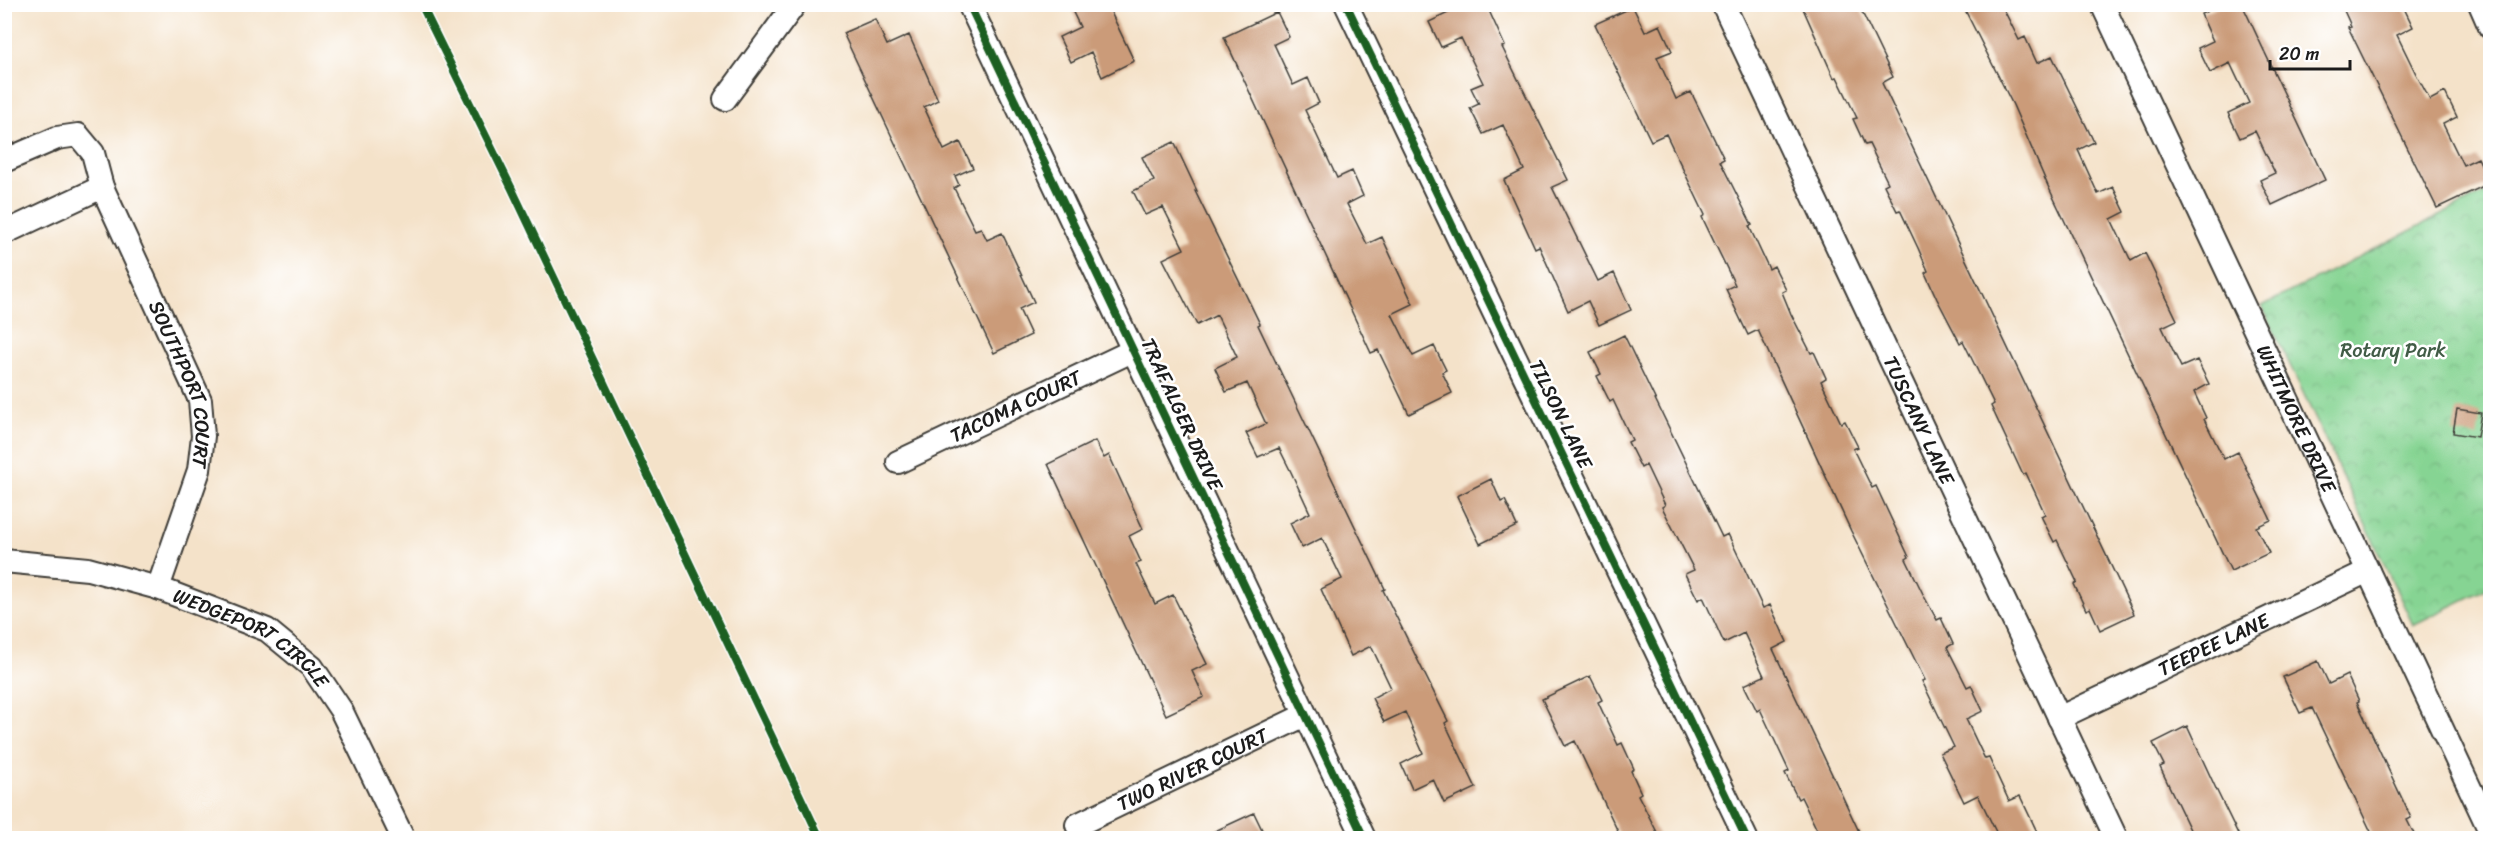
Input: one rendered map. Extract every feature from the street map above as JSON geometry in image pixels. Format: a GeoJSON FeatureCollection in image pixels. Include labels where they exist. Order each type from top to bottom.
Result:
{"type":"FeatureCollection","features":[{"type":"Feature","properties":{"kind":"street"},"geometry":{"type":"LineString","coordinates":[[725,99],[795,4]]}},
{"type":"Feature","properties":{"kind":"street","name":"TRAFALGER DRIVE"},"geometry":{"type":"LineString","coordinates":[[969,4],[1364,838]]}},
{"type":"Feature","properties":{"kind":"street","name":"TILSON LANE"},"geometry":{"type":"LineString","coordinates":[[1346,4],[1746,838]]}},
{"type":"Feature","properties":{"kind":"street","name":"TUSCANY LANE"},"geometry":{"type":"LineString","coordinates":[[1722,4],[2116,838]]}},
{"type":"Feature","properties":{"kind":"street","name":"WHITMORE DRIVE"},"geometry":{"type":"LineString","coordinates":[[2102,4],[2490,831]]}},
{"type":"Feature","properties":{"kind":"street"},"geometry":{"type":"LineString","coordinates":[[2480,4],[2490,27]]}},
{"type":"Feature","properties":{"kind":"street","name":"SOUTHPORT COURT"},"geometry":{"type":"LineString","coordinates":[[4,161],[57,138],[78,135],[93,153],[102,187],[200,400],[203,436],[199,470],[158,588]]}},
{"type":"Feature","properties":{"kind":"street"},"geometry":{"type":"LineString","coordinates":[[4,233],[102,187]]}},
{"type":"Feature","properties":{"kind":"street","name":"TACOMA COURT"},"geometry":{"type":"LineString","coordinates":[[898,462],[1134,350]]}},
{"type":"Feature","properties":{"kind":"street","name":"WEDGEPORT CIRCLE"},"geometry":{"type":"LineString","coordinates":[[4,561],[88,569],[158,588],[267,630],[312,667],[341,710],[403,838]]}},
{"type":"Feature","properties":{"kind":"street","name":"TEEPEE LANE"},"geometry":{"type":"LineString","coordinates":[[2059,718],[2368,571]]}},
{"type":"Feature","properties":{"kind":"street","name":"TWO RIVER COURT"},"geometry":{"type":"LineString","coordinates":[[1077,825],[1305,715]]}},
{"type":"Feature","properties":{"kind":"green space","name":"Rotary Park"},"geometry":{"type":"Polygon","coordinates":[[[2490,190],[2490,587],[2413,625],[2262,306],[2490,190]]]}},
{"type":"Feature","properties":{"kind":"building"},"geometry":{"type":"Polygon","coordinates":[[[1069,4],[1107,4],[1134,61],[1102,77],[1091,52],[1071,62],[1059,37],[1080,27],[1069,4]]]}},
{"type":"Feature","properties":{"kind":"building"},"geometry":{"type":"Polygon","coordinates":[[[1467,4],[1486,4],[1505,46],[1502,47],[1568,180],[1552,187],[1598,281],[1614,273],[1631,310],[1599,325],[1588,301],[1568,311],[1539,246],[1535,248],[1504,180],[1524,170],[1503,125],[1483,134],[1470,108],[1479,104],[1471,88],[1483,83],[1461,38],[1441,47],[1429,22],[1467,4]]]}},
{"type":"Feature","properties":{"kind":"building"},"geometry":{"type":"Polygon","coordinates":[[[1801,4],[1858,4],[1893,77],[1882,83],[2134,614],[2100,630],[2090,608],[2086,610],[2074,584],[2077,582],[2057,540],[2054,542],[2041,516],[2045,514],[2026,473],[2023,475],[1991,406],[1994,404],[1963,341],[1960,343],[1937,299],[1925,273],[1928,271],[1918,248],[1900,210],[1897,211],[1884,185],[1888,183],[1869,144],[1865,145],[1853,119],[1857,118],[1837,77],[1834,78],[1801,4]]]}},
{"type":"Feature","properties":{"kind":"building"},"geometry":{"type":"Polygon","coordinates":[[[1962,4],[2001,4],[2019,40],[2025,37],[2037,63],[2052,56],[2094,142],[2078,150],[2098,194],[2113,187],[2125,212],[2111,219],[2131,261],[2145,253],[2177,320],[2162,327],[2181,367],[2197,360],[2209,384],[2194,392],[2206,418],[2204,419],[2224,459],[2238,452],[2271,520],[2256,527],[2269,553],[2231,571],[2048,186],[2013,105],[1962,4]]]}},
{"type":"Feature","properties":{"kind":"building"},"geometry":{"type":"Polygon","coordinates":[[[2222,4],[2242,4],[2325,180],[2272,205],[2260,180],[2275,173],[2255,131],[2240,138],[2228,113],[2249,103],[2230,63],[2210,73],[2198,48],[2213,41],[2201,14],[2222,4]]]}},
{"type":"Feature","properties":{"kind":"building"},"geometry":{"type":"Polygon","coordinates":[[[2341,4],[2402,4],[2413,27],[2397,35],[2416,74],[2430,100],[2445,92],[2457,117],[2443,124],[2463,165],[2478,158],[2490,183],[2437,208],[2348,27],[2351,26],[2341,4]]]}},
{"type":"Feature","properties":{"kind":"building"},"geometry":{"type":"Polygon","coordinates":[[[1633,7],[1645,32],[1660,25],[1672,51],[1657,57],[1676,99],[1691,92],[1724,159],[1720,161],[1752,225],[1749,226],[1769,269],[1774,266],[1786,290],[1782,292],[1791,314],[1811,353],[1814,352],[1826,378],[1821,381],[1841,423],[1845,421],[1858,447],[1853,449],[1872,488],[1876,486],[1925,598],[1937,620],[1941,618],[1953,644],[1947,647],[1967,687],[1971,685],[1983,711],[1966,719],[1985,759],[1989,758],[2009,801],[2020,796],[2040,838],[1999,838],[1978,795],[1964,802],[1940,753],[1954,747],[1922,681],[1925,680],[1851,531],[1758,330],[1748,335],[1726,289],[1735,285],[1702,217],[1705,215],[1666,134],[1651,141],[1595,24],[1633,7]]]}},
{"type":"Feature","properties":{"kind":"building"},"geometry":{"type":"Polygon","coordinates":[[[1277,12],[1289,37],[1274,44],[1293,85],[1308,78],[1319,103],[1305,110],[1337,178],[1352,171],[1363,196],[1347,204],[1367,244],[1382,237],[1413,304],[1392,314],[1413,356],[1434,346],[1446,370],[1442,372],[1452,393],[1409,414],[1378,350],[1371,353],[1224,37],[1277,12]]]}},
{"type":"Feature","properties":{"kind":"building"},"geometry":{"type":"Polygon","coordinates":[[[875,19],[887,45],[909,35],[938,100],[924,107],[944,150],[960,142],[973,168],[955,176],[959,185],[954,188],[975,230],[981,228],[987,240],[1002,233],[1034,302],[1019,309],[1031,335],[994,353],[843,33],[875,19]]]}},
{"type":"Feature","properties":{"kind":"building"},"geometry":{"type":"Polygon","coordinates":[[[1174,142],[1197,191],[1195,191],[1260,324],[1258,325],[1385,589],[1383,590],[1448,721],[1445,723],[1476,788],[1444,803],[1433,779],[1412,789],[1401,764],[1423,753],[1405,712],[1384,722],[1372,698],[1391,688],[1371,646],[1351,656],[1321,589],[1342,579],[1322,538],[1302,548],[1290,523],[1310,513],[1291,472],[1279,448],[1258,457],[1246,433],[1266,424],[1247,383],[1226,392],[1215,368],[1237,357],[1217,315],[1197,325],[1163,259],[1184,249],[1163,207],[1145,215],[1133,191],[1154,181],[1142,157],[1174,142]]]}},
{"type":"Feature","properties":{"kind":"building"},"geometry":{"type":"Polygon","coordinates":[[[1624,335],[1722,537],[1728,534],[1763,608],[1770,605],[1787,642],[1773,649],[1862,838],[1821,838],[1801,797],[1798,799],[1785,773],[1789,771],[1760,709],[1757,711],[1744,685],[1764,676],[1744,633],[1724,643],[1703,597],[1698,600],[1685,574],[1694,570],[1662,507],[1665,505],[1646,465],[1641,468],[1628,442],[1632,440],[1613,400],[1610,402],[1597,376],[1601,374],[1590,352],[1624,335]]]}},
{"type":"Feature","properties":{"kind":"building"},"geometry":{"type":"Polygon","coordinates":[[[2457,409],[2481,413],[2477,437],[2453,433],[2457,409]]]}},
{"type":"Feature","properties":{"kind":"building"},"geometry":{"type":"Polygon","coordinates":[[[1095,441],[1104,458],[1109,455],[1143,529],[1129,536],[1141,562],[1136,564],[1155,604],[1173,595],[1207,664],[1192,671],[1204,697],[1166,715],[1048,464],[1095,441]]]}},
{"type":"Feature","properties":{"kind":"building"},"geometry":{"type":"Polygon","coordinates":[[[1491,479],[1501,502],[1505,500],[1517,526],[1480,544],[1457,496],[1491,479]]]}},
{"type":"Feature","properties":{"kind":"building"},"geometry":{"type":"Polygon","coordinates":[[[2318,661],[2329,684],[2347,675],[2359,701],[2357,702],[2411,818],[2407,820],[2416,838],[2374,838],[2312,708],[2300,713],[2283,677],[2318,661]]]}},
{"type":"Feature","properties":{"kind":"building"},"geometry":{"type":"Polygon","coordinates":[[[1590,676],[1602,700],[1598,702],[1618,745],[1622,743],[1634,769],[1631,771],[1641,793],[1638,795],[1660,838],[1621,838],[1575,741],[1565,746],[1542,699],[1590,676]]]}},
{"type":"Feature","properties":{"kind":"building"},"geometry":{"type":"Polygon","coordinates":[[[2187,726],[2240,838],[2194,838],[2160,767],[2164,765],[2153,743],[2187,726]]]}},
{"type":"Feature","properties":{"kind":"building"},"geometry":{"type":"Polygon","coordinates":[[[1254,813],[1266,838],[1200,838],[1254,813]]]}},
{"type":"Feature","properties":{"kind":"cycle path"},"geometry":{"type":"LineString","coordinates":[[421,4],[512,189],[820,838]]}},
{"type":"Feature","properties":{"kind":"cycle path"},"geometry":{"type":"LineString","coordinates":[[969,4],[1364,838]]}},
{"type":"Feature","properties":{"kind":"cycle path"},"geometry":{"type":"LineString","coordinates":[[1346,4],[1746,838]]}}]}
